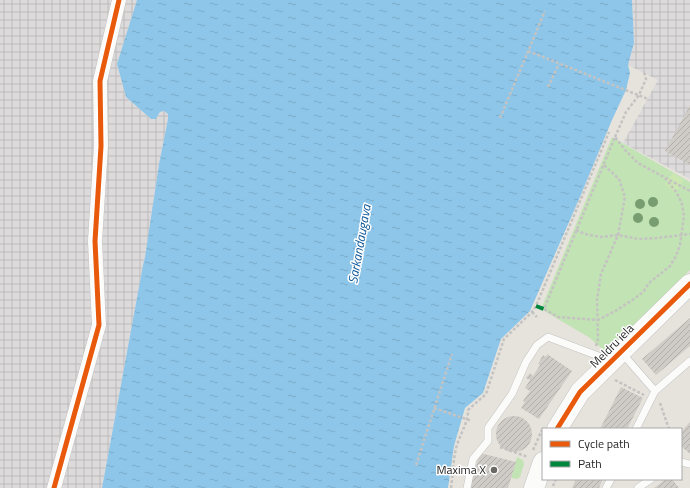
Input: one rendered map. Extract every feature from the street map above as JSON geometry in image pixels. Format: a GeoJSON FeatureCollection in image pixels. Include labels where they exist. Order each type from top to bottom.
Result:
{"type":"FeatureCollection","features":[{"type":"Feature","properties":{"kind":"street"},"geometry":{"type":"LineString","coordinates":[[54,488],[99,325],[94,241],[101,146],[100,81],[119,0]]}},
{"type":"Feature","properties":{"kind":"street","name":"Meldru iela"},"geometry":{"type":"LineString","coordinates":[[558,428],[580,392],[615,364],[690,284]]}},
{"type":"Feature","properties":{"kind":"street"},"geometry":{"type":"LineString","coordinates":[[534,488],[537,460]]}},
{"type":"Feature","properties":{"kind":"lane"},"geometry":{"type":"LineString","coordinates":[[467,488],[473,459],[488,441],[488,428],[512,394],[526,362],[537,345],[548,337],[615,364],[656,391]]}},
{"type":"Feature","properties":{"kind":"lane"},"geometry":{"type":"LineString","coordinates":[[636,428],[656,391],[690,361]]}},
{"type":"Feature","properties":{"kind":"lane"},"geometry":{"type":"LineString","coordinates":[[638,488],[650,480]]}},
{"type":"Feature","properties":{"kind":"path"},"geometry":{"type":"LineString","coordinates":[[500,118],[545,11]]}},
{"type":"Feature","properties":{"kind":"path"},"geometry":{"type":"LineString","coordinates":[[528,51],[648,99]]}},
{"type":"Feature","properties":{"kind":"path"},"geometry":{"type":"LineString","coordinates":[[548,87],[559,64]]}},
{"type":"Feature","properties":{"kind":"path"},"geometry":{"type":"LineString","coordinates":[[644,72],[646,79],[639,95],[626,112],[544,309],[558,317],[598,320],[634,299],[643,292],[649,283],[670,266],[678,251],[684,216],[682,204],[677,193],[665,178]]}},
{"type":"Feature","properties":{"kind":"path"},"geometry":{"type":"LineString","coordinates":[[451,488],[456,446],[464,425],[468,420],[468,410],[486,394],[504,339],[532,312],[610,132]]}},
{"type":"Feature","properties":{"kind":"path"},"geometry":{"type":"LineString","coordinates":[[616,137],[625,150],[638,163],[690,191]]}},
{"type":"Feature","properties":{"kind":"path"},"geometry":{"type":"LineString","coordinates":[[598,339],[597,300],[601,274],[618,235],[625,197],[619,179],[604,165]]}},
{"type":"Feature","properties":{"kind":"path"},"geometry":{"type":"LineString","coordinates":[[576,230],[585,234],[601,237],[618,235],[638,239],[690,234]]}},
{"type":"Feature","properties":{"kind":"path"},"geometry":{"type":"LineString","coordinates":[[532,312],[537,317]]}},
{"type":"Feature","properties":{"kind":"path"},"geometry":{"type":"LineString","coordinates":[[416,465],[452,354]]}},
{"type":"Feature","properties":{"kind":"path"},"geometry":{"type":"LineString","coordinates":[[615,364],[651,399]]}},
{"type":"Feature","properties":{"kind":"path"},"geometry":{"type":"LineString","coordinates":[[656,391],[669,428]]}},
{"type":"Feature","properties":{"kind":"path"},"geometry":{"type":"LineString","coordinates":[[434,408],[472,421]]}},
{"type":"Feature","properties":{"kind":"path"},"geometry":{"type":"LineString","coordinates":[[500,447],[537,460]]}},
{"type":"Feature","properties":{"kind":"shaded area"},"geometry":{"type":"Polygon","coordinates":[[[0,0],[137,0],[117,64],[126,97],[151,119],[157,117],[164,111],[168,114],[145,257],[102,488],[0,488],[0,0]]]}},
{"type":"Feature","properties":{"kind":"shaded area"},"geometry":{"type":"Polygon","coordinates":[[[632,0],[690,0],[690,179],[623,143],[658,80],[628,65],[634,43],[632,0]]]}},
{"type":"Feature","properties":{"kind":"green space"},"geometry":{"type":"Polygon","coordinates":[[[612,137],[690,182],[690,270],[607,353],[590,338],[541,309],[612,137]]]}},
{"type":"Feature","properties":{"kind":"green space"},"geometry":{"type":"Polygon","coordinates":[[[673,173],[684,180],[675,193],[665,184],[673,173]]]}},
{"type":"Feature","properties":{"kind":"green space"},"geometry":{"type":"Polygon","coordinates":[[[517,457],[523,460],[524,464],[520,477],[517,479],[511,478],[517,457]]]}},
{"type":"Feature","properties":{"kind":"water","name":"Sarkandaugava"},"geometry":{"type":"Polygon","coordinates":[[[137,0],[632,0],[634,43],[628,65],[630,73],[626,90],[530,311],[501,339],[483,393],[465,408],[454,446],[448,488],[102,488],[145,257],[159,164],[168,119],[168,114],[164,111],[160,112],[156,119],[151,119],[126,97],[117,64],[137,0]]]}},
{"type":"Feature","properties":{"kind":"building"},"geometry":{"type":"Polygon","coordinates":[[[690,105],[690,165],[665,151],[690,105]]]}},
{"type":"Feature","properties":{"kind":"building"},"geometry":{"type":"Polygon","coordinates":[[[690,318],[690,346],[656,375],[642,359],[690,318]]]}},
{"type":"Feature","properties":{"kind":"building"},"geometry":{"type":"Polygon","coordinates":[[[547,354],[572,371],[539,419],[521,408],[525,402],[523,401],[530,391],[525,388],[530,380],[526,378],[530,373],[533,376],[540,365],[538,364],[543,355],[546,357],[547,354]]]}},
{"type":"Feature","properties":{"kind":"building"},"geometry":{"type":"Polygon","coordinates":[[[621,387],[643,398],[628,428],[600,428],[621,387]]]}},
{"type":"Feature","properties":{"kind":"building"},"geometry":{"type":"Polygon","coordinates":[[[518,416],[527,421],[531,427],[531,441],[527,447],[518,452],[510,452],[501,447],[497,441],[496,430],[501,421],[507,417],[518,416]]]}},
{"type":"Feature","properties":{"kind":"building"},"geometry":{"type":"Polygon","coordinates":[[[690,422],[690,454],[682,447],[682,431],[690,422]]]}},
{"type":"Feature","properties":{"kind":"building","name":"Maxima X"},"geometry":{"type":"Polygon","coordinates":[[[480,453],[516,462],[508,488],[470,488],[480,453]]]}},
{"type":"Feature","properties":{"kind":"building"},"geometry":{"type":"Polygon","coordinates":[[[576,480],[603,480],[599,488],[572,488],[576,480]]]}},
{"type":"Feature","properties":{"kind":"building"},"geometry":{"type":"Polygon","coordinates":[[[665,480],[673,480],[679,488],[654,488],[665,480]]]}},
{"type":"Feature","properties":{"kind":"marked path"},"geometry":{"type":"LineString","coordinates":[[536,306],[544,309]]}},
{"type":"Feature","properties":{"kind":"cycle path"},"geometry":{"type":"LineString","coordinates":[[54,488],[99,325],[95,241],[101,146],[100,81],[119,0]]}},
{"type":"Feature","properties":{"kind":"cycle path"},"geometry":{"type":"LineString","coordinates":[[558,428],[580,392],[690,284]]}},
{"type":"Feature","properties":{"kind":"place","name":"Maxima X"},"geometry":{"type":"Point","coordinates":[494,470]}}]}
